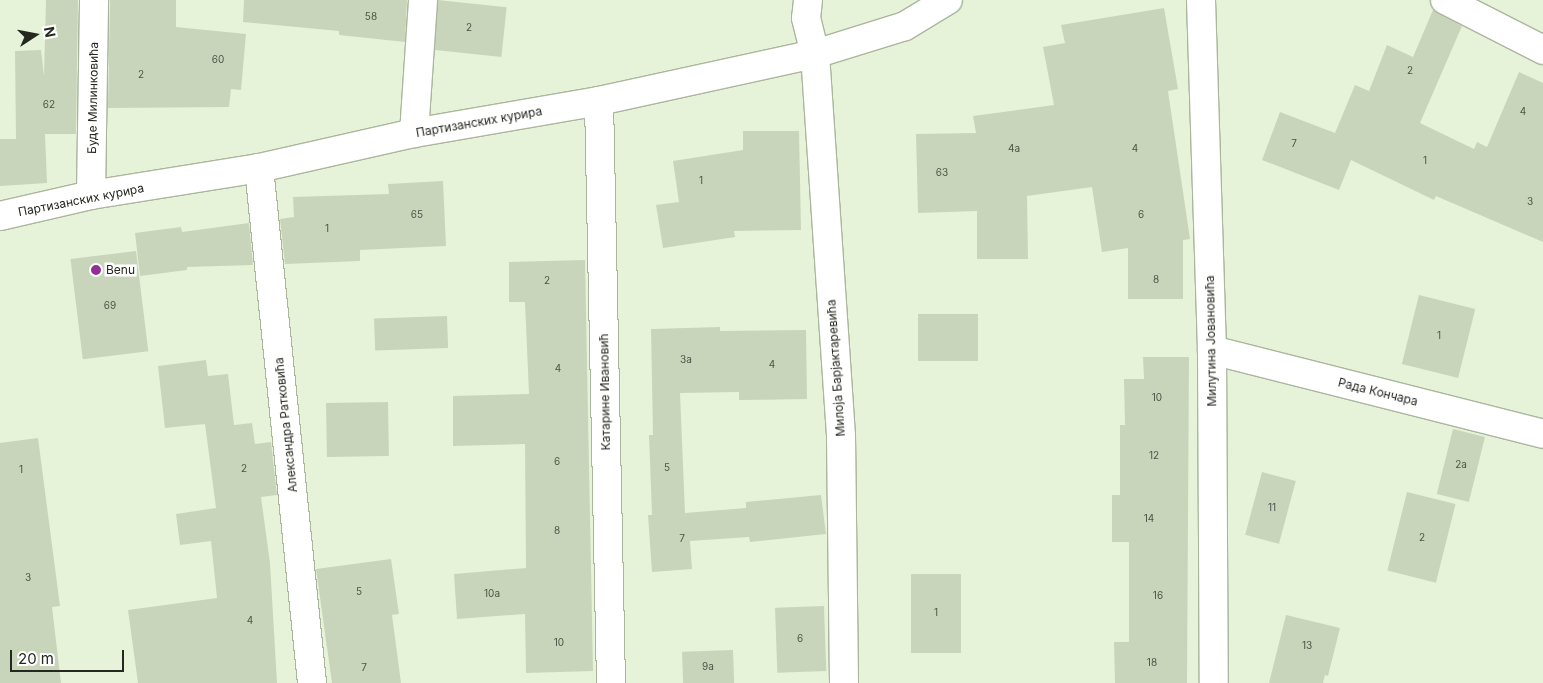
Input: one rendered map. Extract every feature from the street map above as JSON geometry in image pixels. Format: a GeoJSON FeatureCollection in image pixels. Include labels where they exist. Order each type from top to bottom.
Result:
{"type":"FeatureCollection","features":[{"type":"Feature","properties":{"kind":"street","name":"Буде Милинковића"},"geometry":{"type":"LineString","coordinates":[[91,196],[94,0]]}},
{"type":"Feature","properties":{"kind":"street"},"geometry":{"type":"LineString","coordinates":[[414,133],[423,0]]}},
{"type":"Feature","properties":{"kind":"street","name":"Милоја Барјактаревића"},"geometry":{"type":"LineString","coordinates":[[808,0],[806,18],[815,54],[841,436],[844,683]]}},
{"type":"Feature","properties":{"kind":"street","name":"Милутина Јовановића"},"geometry":{"type":"LineString","coordinates":[[1201,0],[1212,350],[1214,683]]}},
{"type":"Feature","properties":{"kind":"street"},"geometry":{"type":"LineString","coordinates":[[1446,0],[1543,50]]}},
{"type":"Feature","properties":{"kind":"street","name":"Партизанских курира"},"geometry":{"type":"LineString","coordinates":[[0,216],[91,196],[259,168],[414,133],[599,102],[815,54],[906,26],[939,3]]}},
{"type":"Feature","properties":{"kind":"street","name":"Катарине Ивановић"},"geometry":{"type":"LineString","coordinates":[[599,102],[611,683]]}},
{"type":"Feature","properties":{"kind":"street","name":"Александра Ратковића"},"geometry":{"type":"LineString","coordinates":[[259,168],[312,683]]}},
{"type":"Feature","properties":{"kind":"street","name":"Рада Кончара"},"geometry":{"type":"LineString","coordinates":[[1212,350],[1543,434]]}},
{"type":"Feature","properties":{"kind":"building"},"geometry":{"type":"Polygon","coordinates":[[[46,0],[78,0],[76,134],[45,134],[47,183],[0,186],[0,139],[16,139],[15,51],[41,50],[44,76],[46,0]]]}},
{"type":"Feature","properties":{"kind":"building"},"geometry":{"type":"Polygon","coordinates":[[[110,0],[176,0],[176,27],[246,34],[241,90],[231,89],[229,107],[108,108],[110,0]]]}},
{"type":"Feature","properties":{"kind":"building"},"geometry":{"type":"Polygon","coordinates":[[[244,0],[407,0],[405,42],[339,35],[339,31],[243,22],[244,0]]]}},
{"type":"Feature","properties":{"kind":"building"},"geometry":{"type":"Polygon","coordinates":[[[438,0],[507,7],[501,57],[433,50],[438,0]]]}},
{"type":"Feature","properties":{"kind":"building"},"geometry":{"type":"Polygon","coordinates":[[[1164,8],[1178,89],[1168,91],[1190,239],[1183,240],[1183,299],[1128,299],[1128,248],[1102,252],[1092,187],[1027,196],[1028,259],[977,259],[977,211],[918,213],[916,134],[976,133],[973,116],[1054,105],[1043,47],[1065,43],[1061,25],[1164,8]]]}},
{"type":"Feature","properties":{"kind":"building"},"geometry":{"type":"Polygon","coordinates":[[[1433,10],[1462,26],[1420,123],[1474,149],[1477,142],[1487,147],[1519,72],[1543,83],[1543,242],[1436,196],[1434,200],[1351,160],[1339,190],[1262,160],[1280,112],[1335,133],[1355,85],[1369,91],[1387,45],[1413,57],[1433,10]]]}},
{"type":"Feature","properties":{"kind":"building"},"geometry":{"type":"Polygon","coordinates":[[[743,131],[799,131],[801,230],[734,231],[735,237],[663,248],[656,205],[679,202],[673,161],[743,150],[743,131]]]}},
{"type":"Feature","properties":{"kind":"building"},"geometry":{"type":"Polygon","coordinates":[[[443,181],[446,246],[360,250],[360,261],[285,264],[280,219],[294,217],[293,197],[389,194],[388,184],[443,181]]]}},
{"type":"Feature","properties":{"kind":"building"},"geometry":{"type":"Polygon","coordinates":[[[249,223],[253,265],[187,267],[187,270],[140,276],[135,233],[181,227],[182,232],[249,223]]]}},
{"type":"Feature","properties":{"kind":"building"},"geometry":{"type":"Polygon","coordinates":[[[136,251],[148,351],[83,359],[70,259],[136,251]]]}},
{"type":"Feature","properties":{"kind":"building"},"geometry":{"type":"Polygon","coordinates":[[[585,260],[593,671],[526,673],[525,614],[457,619],[454,574],[526,568],[525,444],[453,446],[453,396],[529,394],[525,302],[509,302],[509,262],[585,260]]]}},
{"type":"Feature","properties":{"kind":"building"},"geometry":{"type":"Polygon","coordinates":[[[1419,295],[1475,309],[1458,378],[1402,364],[1419,295]]]}},
{"type":"Feature","properties":{"kind":"building"},"geometry":{"type":"Polygon","coordinates":[[[918,314],[978,314],[978,361],[918,361],[918,314]]]}},
{"type":"Feature","properties":{"kind":"building"},"geometry":{"type":"Polygon","coordinates":[[[447,316],[448,348],[375,351],[374,319],[447,316]]]}},
{"type":"Feature","properties":{"kind":"building"},"geometry":{"type":"Polygon","coordinates":[[[720,327],[720,331],[806,330],[807,399],[739,400],[739,392],[680,393],[685,513],[746,508],[746,502],[821,495],[826,534],[750,542],[749,537],[690,541],[692,569],[652,572],[648,515],[652,515],[649,435],[653,435],[651,329],[720,327]]]}},
{"type":"Feature","properties":{"kind":"building"},"geometry":{"type":"Polygon","coordinates":[[[1143,357],[1189,357],[1187,683],[1115,683],[1114,642],[1129,642],[1129,542],[1112,542],[1112,495],[1120,495],[1120,425],[1125,425],[1124,379],[1144,379],[1143,357]]]}},
{"type":"Feature","properties":{"kind":"building"},"geometry":{"type":"Polygon","coordinates":[[[206,360],[208,376],[228,374],[234,425],[252,423],[255,444],[271,442],[277,495],[261,497],[270,563],[277,683],[138,683],[128,610],[217,598],[211,541],[180,545],[176,514],[216,508],[205,424],[165,428],[158,366],[206,360]]]}},
{"type":"Feature","properties":{"kind":"building"},"geometry":{"type":"Polygon","coordinates":[[[388,402],[389,456],[327,457],[326,403],[388,402]]]}},
{"type":"Feature","properties":{"kind":"building"},"geometry":{"type":"Polygon","coordinates":[[[1453,429],[1485,437],[1469,502],[1437,494],[1453,429]]]}},
{"type":"Feature","properties":{"kind":"building"},"geometry":{"type":"Polygon","coordinates":[[[38,438],[60,606],[52,607],[61,683],[0,683],[0,443],[38,438]]]}},
{"type":"Feature","properties":{"kind":"building"},"geometry":{"type":"Polygon","coordinates":[[[1262,472],[1296,481],[1279,544],[1245,535],[1262,472]]]}},
{"type":"Feature","properties":{"kind":"building"},"geometry":{"type":"Polygon","coordinates":[[[1407,492],[1456,504],[1436,583],[1387,571],[1407,492]]]}},
{"type":"Feature","properties":{"kind":"building"},"geometry":{"type":"Polygon","coordinates":[[[391,559],[399,614],[392,615],[401,683],[332,683],[316,569],[391,559]]]}},
{"type":"Feature","properties":{"kind":"building"},"geometry":{"type":"Polygon","coordinates":[[[911,574],[961,574],[961,653],[911,653],[911,574]]]}},
{"type":"Feature","properties":{"kind":"building"},"geometry":{"type":"Polygon","coordinates":[[[824,606],[826,671],[777,673],[775,608],[824,606]]]}},
{"type":"Feature","properties":{"kind":"building"},"geometry":{"type":"Polygon","coordinates":[[[1286,615],[1340,628],[1328,676],[1325,675],[1323,683],[1269,683],[1286,615]]]}},
{"type":"Feature","properties":{"kind":"building"},"geometry":{"type":"Polygon","coordinates":[[[733,650],[734,683],[683,683],[682,652],[733,650]]]}},
{"type":"Feature","properties":{"kind":"place","name":"Benu"},"geometry":{"type":"Point","coordinates":[96,270]}}]}
